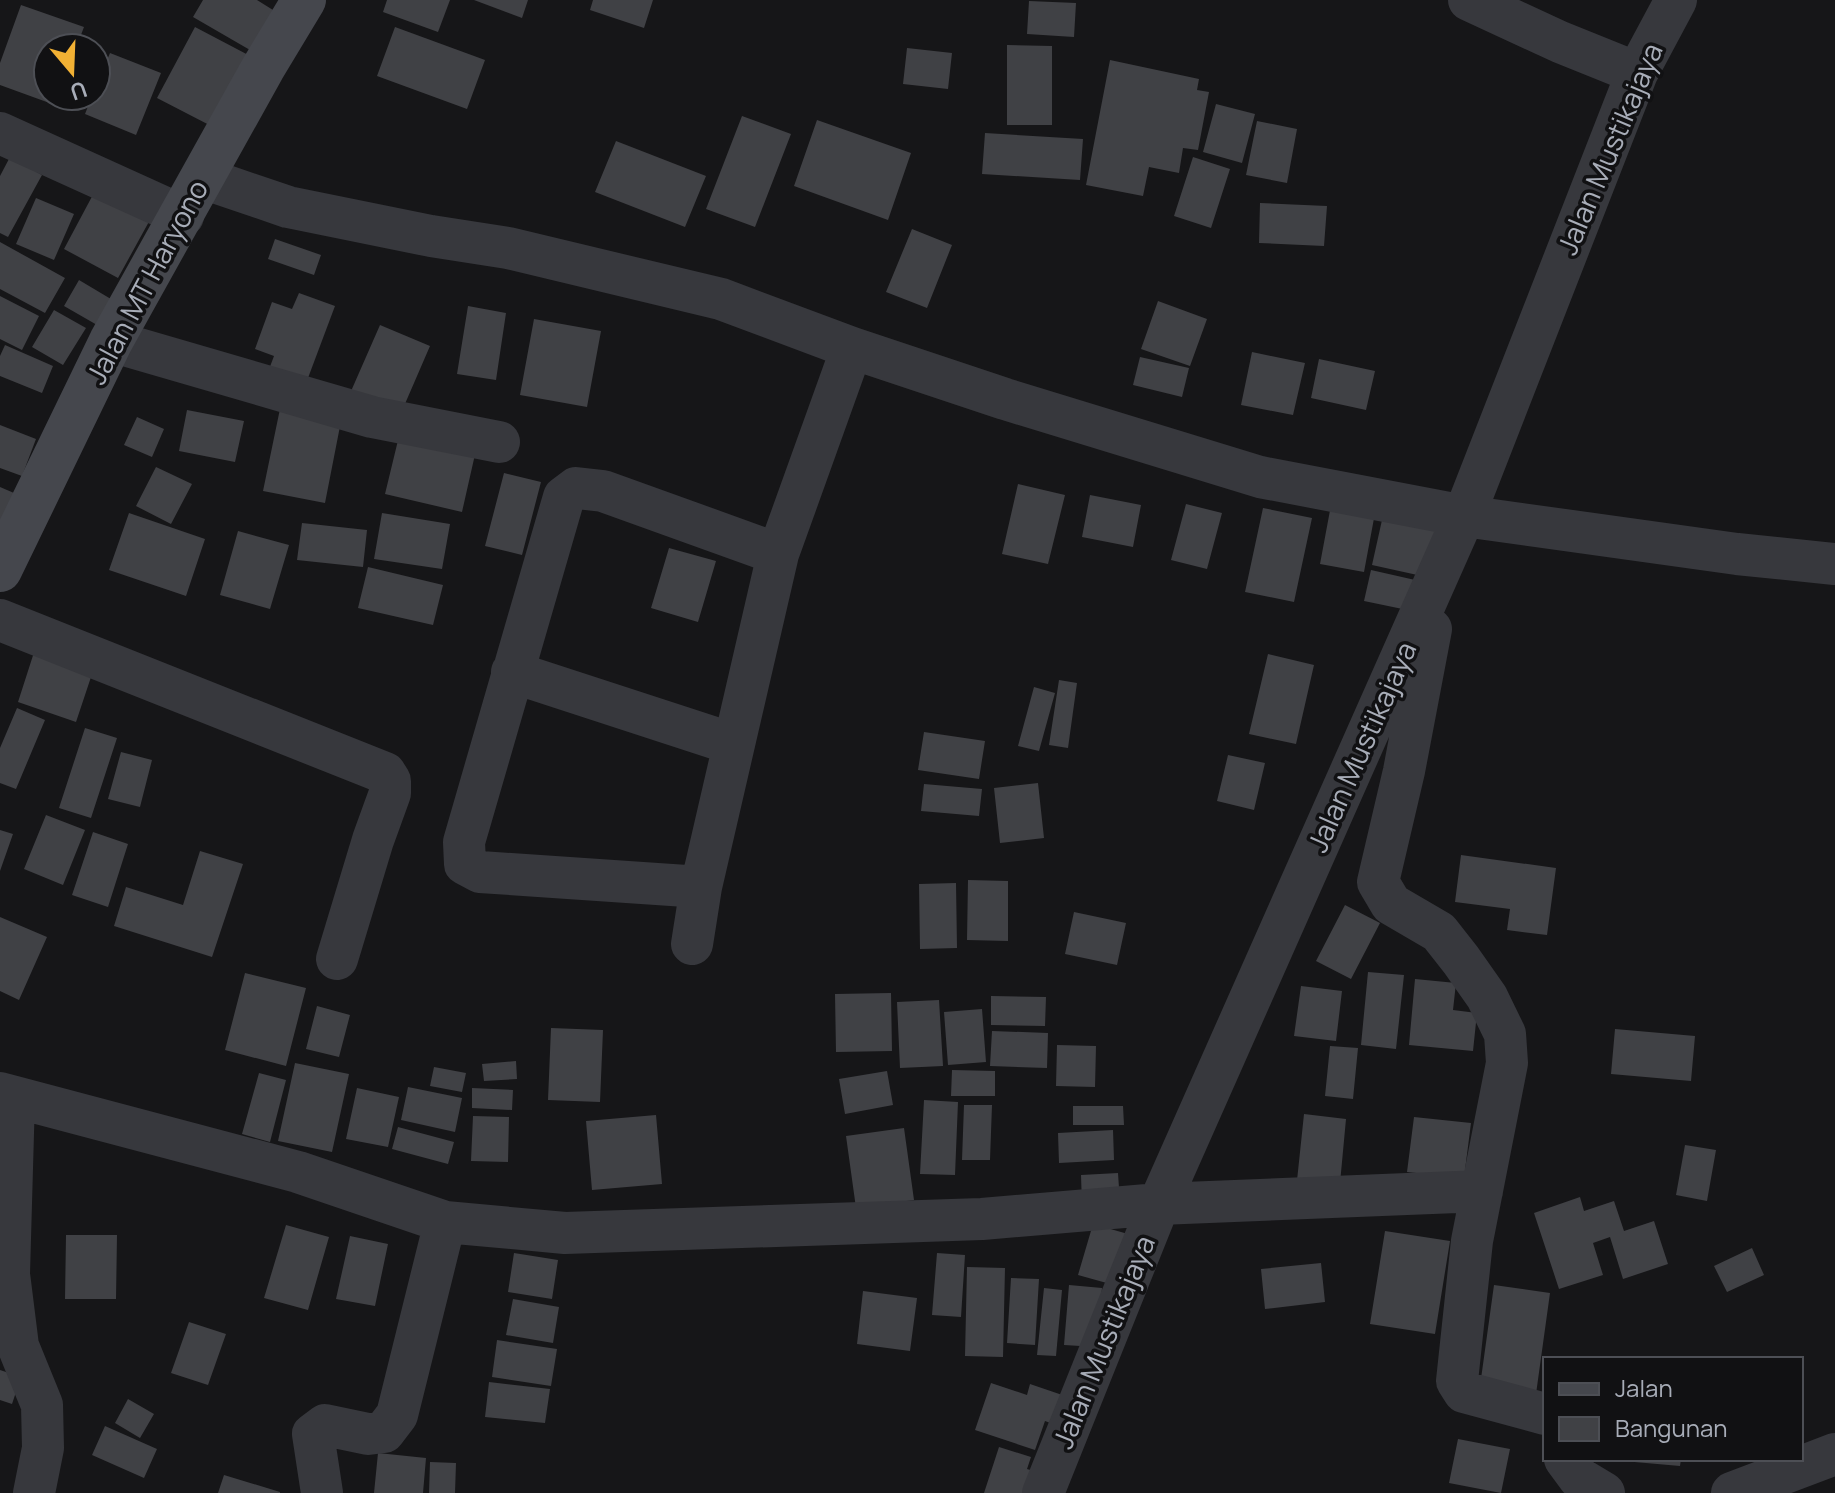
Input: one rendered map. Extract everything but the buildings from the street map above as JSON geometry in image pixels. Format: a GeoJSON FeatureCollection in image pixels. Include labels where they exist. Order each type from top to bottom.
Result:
{"type":"FeatureCollection","features":[{"type":"Feature","properties":{"kind":"main road","name":"Jalan MT Haryono"},"geometry":{"type":"LineString","coordinates":[[0,570],[111,341],[304,0]]}},
{"type":"Feature","properties":{"kind":"street"},"geometry":{"type":"LineString","coordinates":[[1469,0],[1637,73]]}},
{"type":"Feature","properties":{"kind":"street","name":"Jalan Mustikajaya"},"geometry":{"type":"LineString","coordinates":[[1043,1493],[1159,1204],[1464,516],[1637,73],[1676,0]]}},
{"type":"Feature","properties":{"kind":"street"},"geometry":{"type":"LineString","coordinates":[[0,133],[183,216]]}},
{"type":"Feature","properties":{"kind":"street"},"geometry":{"type":"LineString","coordinates":[[203,178],[288,207],[508,248],[721,299],[852,348],[1005,399],[1260,477],[1464,516],[1737,554],[1835,564]]}},
{"type":"Feature","properties":{"kind":"street"},"geometry":{"type":"LineString","coordinates":[[111,341],[372,417],[499,442]]}},
{"type":"Feature","properties":{"kind":"street"},"geometry":{"type":"LineString","coordinates":[[692,944],[701,887],[778,554],[852,348]]}},
{"type":"Feature","properties":{"kind":"street"},"geometry":{"type":"LineString","coordinates":[[701,887],[480,872],[465,864],[464,842],[564,497],[576,488],[603,491],[778,554]]}},
{"type":"Feature","properties":{"kind":"street"},"geometry":{"type":"LineString","coordinates":[[1438,576],[1424,671],[1378,882],[1391,904],[1439,932],[1487,997],[1505,1034],[1507,1063],[1472,1241],[1457,1381],[1464,1392],[1543,1413]]}},
{"type":"Feature","properties":{"kind":"street"},"geometry":{"type":"LineString","coordinates":[[0,620],[385,773],[390,781],[390,793],[337,959]]}},
{"type":"Feature","properties":{"kind":"street"},"geometry":{"type":"LineString","coordinates":[[512,672],[733,744]]}},
{"type":"Feature","properties":{"kind":"street"},"geometry":{"type":"LineString","coordinates":[[34,1493],[43,1448],[42,1405],[18,1346],[9,1274],[7,1096],[298,1172],[445,1222],[565,1233],[982,1219],[1159,1204],[1482,1191]]}},
{"type":"Feature","properties":{"kind":"street"},"geometry":{"type":"LineString","coordinates":[[322,1493],[313,1434],[318,1428],[325,1425],[368,1434],[384,1432],[397,1415],[445,1222]]}},
{"type":"Feature","properties":{"kind":"street"},"geometry":{"type":"LineString","coordinates":[[1732,1493],[1835,1454]]}},
{"type":"Feature","properties":{"kind":"street"},"geometry":{"type":"LineString","coordinates":[[1566,1461],[1579,1478],[1604,1493]]}}]}
